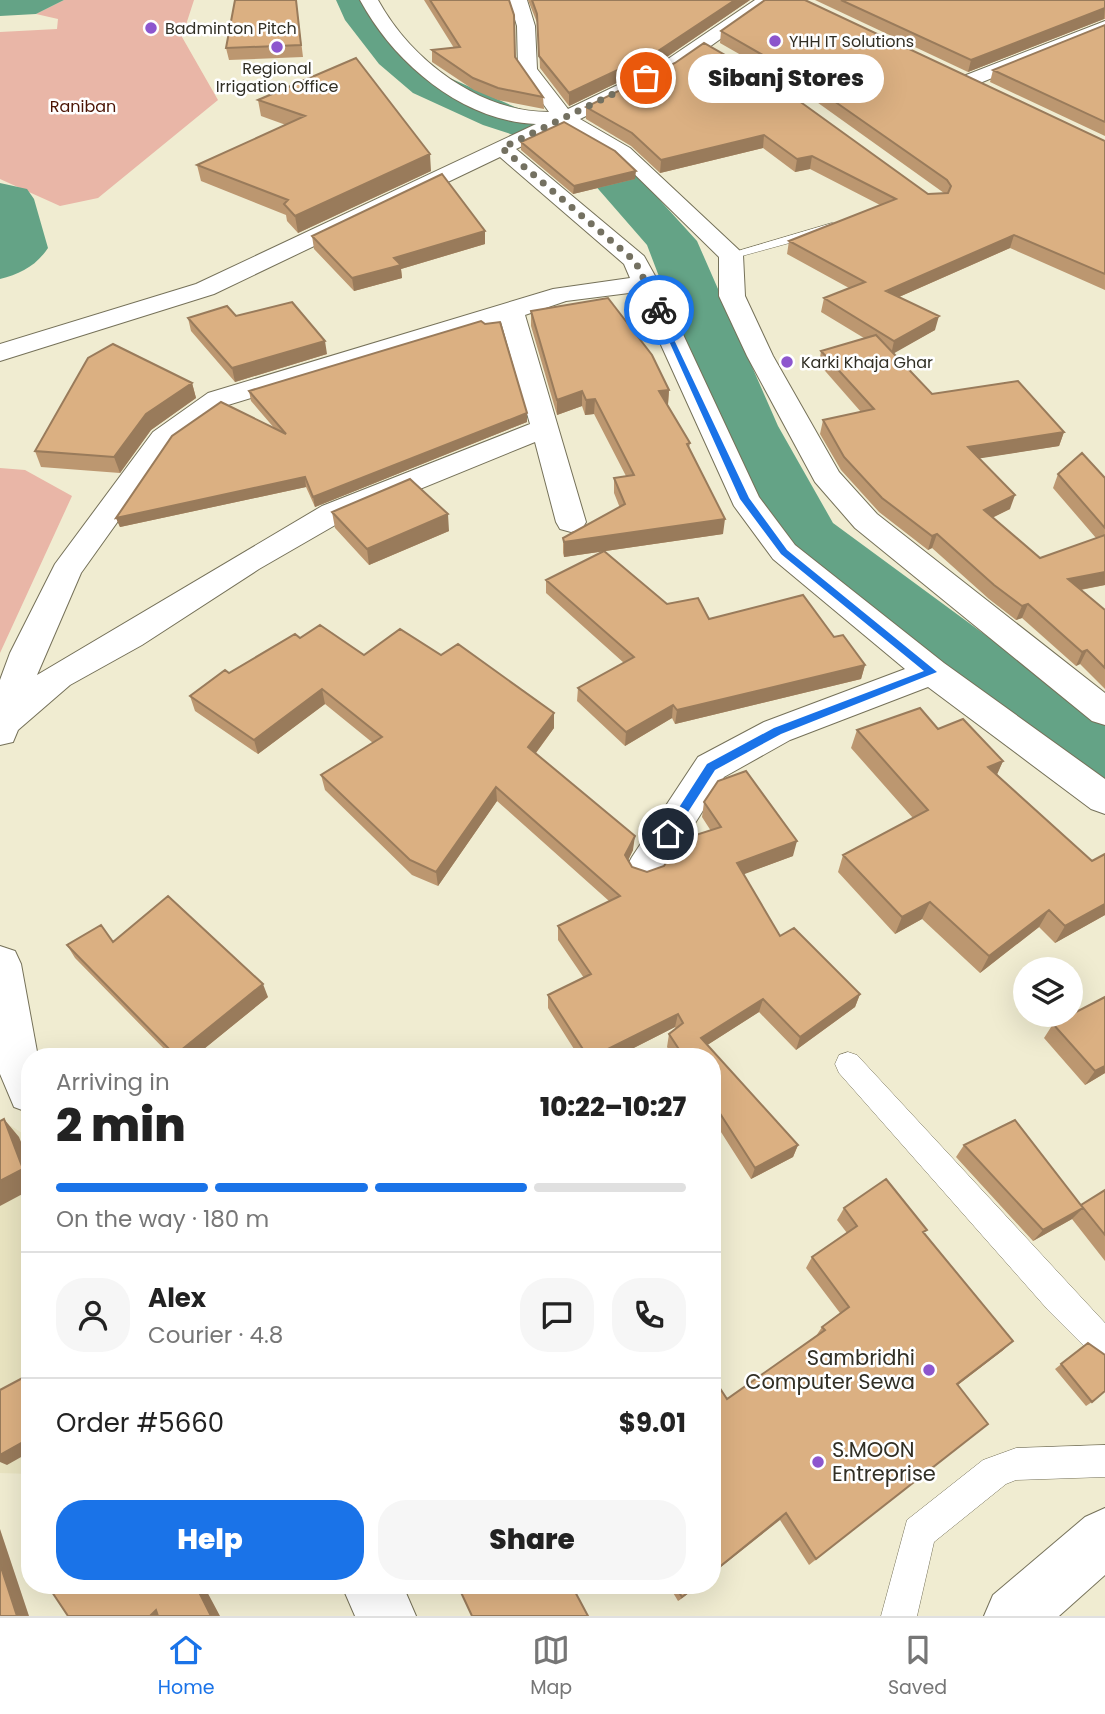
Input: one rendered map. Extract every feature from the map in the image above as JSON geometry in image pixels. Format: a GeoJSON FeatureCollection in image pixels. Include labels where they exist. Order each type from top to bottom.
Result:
{"type":"FeatureCollection","features":[{"type":"Feature","properties":{"kind":"main road"},"geometry":{"type":"LineString","coordinates":[[369,0],[379,22],[416,60],[443,81],[481,102],[518,116],[558,121],[623,152],[731,255],[732,296],[760,356],[826,476],[866,521],[1105,712]]}},
{"type":"Feature","properties":{"kind":"main road"},"geometry":{"type":"LineString","coordinates":[[518,0],[526,26],[528,69],[558,121]]}},
{"type":"Feature","properties":{"kind":"main road"},"geometry":{"type":"LineString","coordinates":[[0,353],[205,289],[666,69],[766,0]]}},
{"type":"Feature","properties":{"kind":"main road"},"geometry":{"type":"LineString","coordinates":[[968,81],[1105,26]]}},
{"type":"Feature","properties":{"kind":"main road"},"geometry":{"type":"LineString","coordinates":[[701,43],[724,56]]}},
{"type":"Feature","properties":{"kind":"main road"},"geometry":{"type":"LineString","coordinates":[[513,142],[635,261],[745,499],[784,552],[932,672],[1105,799]]}},
{"type":"Feature","properties":{"kind":"main road"},"geometry":{"type":"LineString","coordinates":[[1,728],[27,653],[66,571],[163,438],[186,419],[218,399],[562,294],[647,283]]}},
{"type":"Feature","properties":{"kind":"main road"},"geometry":{"type":"LineString","coordinates":[[511,311],[572,522]]}},
{"type":"Feature","properties":{"kind":"main road"},"geometry":{"type":"LineString","coordinates":[[1,728],[58,676],[130,637],[248,562],[333,513],[545,428]]}},
{"type":"Feature","properties":{"kind":"main road"},"geometry":{"type":"LineString","coordinates":[[646,868],[711,767],[777,731],[932,672]]}},
{"type":"Feature","properties":{"kind":"main road"},"geometry":{"type":"LineString","coordinates":[[0,964],[12,1048],[21,1070]]}},
{"type":"Feature","properties":{"kind":"main road"},"geometry":{"type":"LineString","coordinates":[[1014,1616],[1105,1536]]}},
{"type":"Feature","properties":{"kind":"main road"},"geometry":{"type":"LineString","coordinates":[[376,1594],[386,1616]]}},
{"type":"Feature","properties":{"kind":"lane"},"geometry":{"type":"LineString","coordinates":[[731,255],[846,223]]}},
{"type":"Feature","properties":{"kind":"lane"},"geometry":{"type":"LineString","coordinates":[[848,1064],[1059,1299],[1105,1345]]}},
{"type":"Feature","properties":{"kind":"lane"},"geometry":{"type":"LineString","coordinates":[[899,1616],[919,1532],[995,1472],[1016,1464],[1105,1461]]}},
{"type":"Feature","properties":{"kind":"shaded area"},"geometry":{"type":"Polygon","coordinates":[[[0,0],[64,0],[36,14],[0,16],[0,0]]]}},
{"type":"Feature","properties":{"kind":"shaded area"},"geometry":{"type":"Polygon","coordinates":[[[11,1126],[21,1132],[21,1474],[0,1473],[0,1130],[11,1126]]]}},
{"type":"Feature","properties":{"kind":"green space","name":"Raniban"},"geometry":{"type":"Polygon","coordinates":[[[64,0],[194,0],[182,37],[218,100],[98,198],[60,206],[0,179],[0,32],[57,29],[58,19],[36,14],[64,0]]]}},
{"type":"Feature","properties":{"kind":"green space"},"geometry":{"type":"Polygon","coordinates":[[[0,468],[25,470],[72,496],[0,653],[0,468]]]}},
{"type":"Feature","properties":{"kind":"building"},"geometry":{"type":"Polygon","coordinates":[[[235,0],[296,0],[301,45],[226,48],[235,0]]]}},
{"type":"Feature","properties":{"kind":"building"},"geometry":{"type":"Polygon","coordinates":[[[430,0],[509,0],[514,15],[515,57],[543,97],[498,88],[473,78],[432,50],[460,47],[430,0]]]}},
{"type":"Feature","properties":{"kind":"building"},"geometry":{"type":"Polygon","coordinates":[[[532,0],[735,0],[658,51],[569,93],[539,56],[537,14],[532,0]]]}},
{"type":"Feature","properties":{"kind":"building"},"geometry":{"type":"Polygon","coordinates":[[[765,0],[805,0],[1105,141],[1105,274],[1014,235],[886,291],[939,316],[894,341],[824,298],[865,282],[789,241],[896,199],[812,156],[797,159],[764,135],[661,160],[632,133],[586,107],[675,63],[704,43],[777,85],[928,194],[948,193],[951,186],[947,180],[794,73],[721,31],[765,0]]]}},
{"type":"Feature","properties":{"kind":"building"},"geometry":{"type":"Polygon","coordinates":[[[841,0],[1105,0],[1105,8],[971,60],[841,0]]]}},
{"type":"Feature","properties":{"kind":"building"},"geometry":{"type":"Polygon","coordinates":[[[1105,25],[1105,122],[993,70],[1105,25]]]}},
{"type":"Feature","properties":{"kind":"building"},"geometry":{"type":"Polygon","coordinates":[[[356,58],[430,154],[295,216],[284,204],[288,200],[197,165],[305,116],[258,100],[356,58]]]}},
{"type":"Feature","properties":{"kind":"building"},"geometry":{"type":"Polygon","coordinates":[[[564,122],[615,151],[636,171],[574,186],[521,142],[564,122]]]}},
{"type":"Feature","properties":{"kind":"building"},"geometry":{"type":"Polygon","coordinates":[[[442,174],[485,231],[394,258],[401,265],[352,278],[312,236],[442,174]]]}},
{"type":"Feature","properties":{"kind":"building"},"geometry":{"type":"Polygon","coordinates":[[[608,298],[652,355],[669,390],[659,391],[690,443],[687,444],[725,519],[564,542],[563,538],[625,504],[614,478],[634,475],[595,399],[586,400],[582,391],[557,400],[531,311],[608,298]]]}},
{"type":"Feature","properties":{"kind":"building"},"geometry":{"type":"Polygon","coordinates":[[[292,302],[325,341],[232,368],[188,318],[227,306],[236,316],[292,302]]]}},
{"type":"Feature","properties":{"kind":"building"},"geometry":{"type":"Polygon","coordinates":[[[481,321],[485,324],[500,322],[527,413],[313,497],[305,477],[116,518],[172,436],[221,402],[286,434],[249,391],[481,321]]]}},
{"type":"Feature","properties":{"kind":"building"},"geometry":{"type":"Polygon","coordinates":[[[876,335],[932,394],[1018,381],[1064,432],[968,447],[1015,495],[984,510],[1040,558],[1105,535],[1105,572],[1068,579],[1105,610],[1105,668],[1087,650],[1082,652],[1028,604],[1022,606],[994,585],[937,534],[932,536],[882,498],[844,457],[823,420],[874,409],[821,351],[876,335]]]}},
{"type":"Feature","properties":{"kind":"building"},"geometry":{"type":"Polygon","coordinates":[[[113,344],[192,383],[146,414],[114,457],[35,451],[88,358],[113,344]]]}},
{"type":"Feature","properties":{"kind":"building"},"geometry":{"type":"Polygon","coordinates":[[[1082,453],[1105,478],[1105,528],[1058,474],[1082,453]]]}},
{"type":"Feature","properties":{"kind":"building"},"geometry":{"type":"Polygon","coordinates":[[[410,479],[448,514],[367,549],[332,512],[410,479]]]}},
{"type":"Feature","properties":{"kind":"building"},"geometry":{"type":"Polygon","coordinates":[[[604,551],[667,604],[698,598],[709,619],[803,595],[834,637],[843,635],[865,665],[677,710],[673,705],[626,732],[578,688],[634,657],[546,580],[604,551]]]}},
{"type":"Feature","properties":{"kind":"building"},"geometry":{"type":"Polygon","coordinates":[[[320,625],[364,655],[400,629],[441,655],[458,644],[554,713],[528,747],[635,836],[625,855],[632,867],[647,872],[664,866],[680,840],[721,827],[704,802],[718,781],[746,771],[797,841],[737,863],[780,936],[794,928],[860,994],[800,1037],[763,999],[701,1038],[710,1048],[678,1048],[669,1034],[683,1023],[678,1014],[610,1048],[582,1048],[548,995],[591,974],[558,926],[620,896],[496,787],[436,872],[410,860],[321,775],[382,737],[322,689],[254,740],[190,696],[225,670],[229,673],[295,634],[300,638],[320,625]]]}},
{"type":"Feature","properties":{"kind":"building"},"geometry":{"type":"Polygon","coordinates":[[[920,708],[938,729],[963,719],[1003,761],[988,767],[1092,861],[1105,854],[1105,904],[1065,926],[1049,910],[989,956],[930,902],[902,917],[843,855],[928,810],[857,730],[920,708]]]}},
{"type":"Feature","properties":{"kind":"building"},"geometry":{"type":"Polygon","coordinates":[[[168,896],[263,984],[184,1048],[168,1048],[67,945],[101,925],[113,942],[168,896]]]}},
{"type":"Feature","properties":{"kind":"building"},"geometry":{"type":"Polygon","coordinates":[[[1105,997],[1105,1066],[1095,1071],[1056,1027],[1083,1027],[1083,1008],[1105,997]]]}},
{"type":"Feature","properties":{"kind":"building"},"geometry":{"type":"Polygon","coordinates":[[[721,1060],[798,1145],[755,1168],[721,1115],[721,1060]]]}},
{"type":"Feature","properties":{"kind":"building"},"geometry":{"type":"Polygon","coordinates":[[[4,1119],[21,1170],[0,1181],[0,1121],[4,1119]]]}},
{"type":"Feature","properties":{"kind":"building"},"geometry":{"type":"Polygon","coordinates":[[[1015,1120],[1083,1208],[1043,1230],[964,1145],[1015,1120]]]}},
{"type":"Feature","properties":{"kind":"building"},"geometry":{"type":"Polygon","coordinates":[[[886,1179],[927,1230],[923,1232],[1013,1341],[957,1384],[988,1424],[816,1559],[786,1513],[721,1566],[721,1390],[727,1399],[825,1330],[822,1327],[849,1307],[812,1257],[857,1226],[844,1208],[886,1179]]]}},
{"type":"Feature","properties":{"kind":"building"},"geometry":{"type":"Polygon","coordinates":[[[1105,1190],[1105,1235],[1081,1205],[1105,1190]]]}},
{"type":"Feature","properties":{"kind":"building"},"geometry":{"type":"Polygon","coordinates":[[[1088,1343],[1105,1355],[1105,1391],[1092,1402],[1061,1364],[1088,1343]]]}},
{"type":"Feature","properties":{"kind":"building"},"geometry":{"type":"Polygon","coordinates":[[[21,1379],[21,1443],[0,1455],[0,1390],[21,1379]]]}},
{"type":"Feature","properties":{"kind":"building"},"geometry":{"type":"Polygon","coordinates":[[[0,1564],[17,1616],[0,1616],[0,1564]]]}},
{"type":"Feature","properties":{"kind":"building"},"geometry":{"type":"Polygon","coordinates":[[[53,1594],[200,1594],[211,1616],[158,1616],[156,1610],[150,1616],[68,1616],[53,1594]]]}},
{"type":"Feature","properties":{"kind":"building"},"geometry":{"type":"Polygon","coordinates":[[[462,1594],[576,1594],[588,1616],[472,1616],[462,1594]]]}},
{"type":"Feature","properties":{"kind":"waterway"},"geometry":{"type":"LineString","coordinates":[[355,0],[364,20],[393,55],[428,84],[499,116],[582,142],[671,241],[747,426],[806,537],[1105,766]]}},
{"type":"Feature","properties":{"kind":"waterway"},"geometry":{"type":"LineString","coordinates":[[0,198],[10,199],[22,248],[0,263]]}},
{"type":"Feature","properties":{"kind":"way so far"},"geometry":{"type":"LineString","coordinates":[[646,78],[502,148],[635,261],[659,310]]}},
{"type":"Feature","properties":{"kind":"place","name":"Badminton Pitch"},"geometry":{"type":"Point","coordinates":[151,28]}},
{"type":"Feature","properties":{"kind":"place","name":"YHH IT Solutions"},"geometry":{"type":"Point","coordinates":[775,41]}},
{"type":"Feature","properties":{"kind":"place","name":"Regional Irrigation Office"},"geometry":{"type":"Point","coordinates":[277,47]}},
{"type":"Feature","properties":{"kind":"place","name":"Sibanj Stores"},"geometry":{"type":"Point","coordinates":[646,78]}},
{"type":"Feature","properties":{"kind":"place","name":"Karki Khaja Ghar"},"geometry":{"type":"Point","coordinates":[787,362]}},
{"type":"Feature","properties":{"kind":"place","name":"Sambridhi Computer Sewa"},"geometry":{"type":"Point","coordinates":[929,1370]}},
{"type":"Feature","properties":{"kind":"place","name":"S.MOON Entreprise"},"geometry":{"type":"Point","coordinates":[818,1462]}},
{"type":"Feature","properties":{"kind":"route"},"geometry":{"type":"LineString","coordinates":[[659,310],[745,499],[784,552],[932,672],[777,731],[711,767],[668,834]]}}]}
